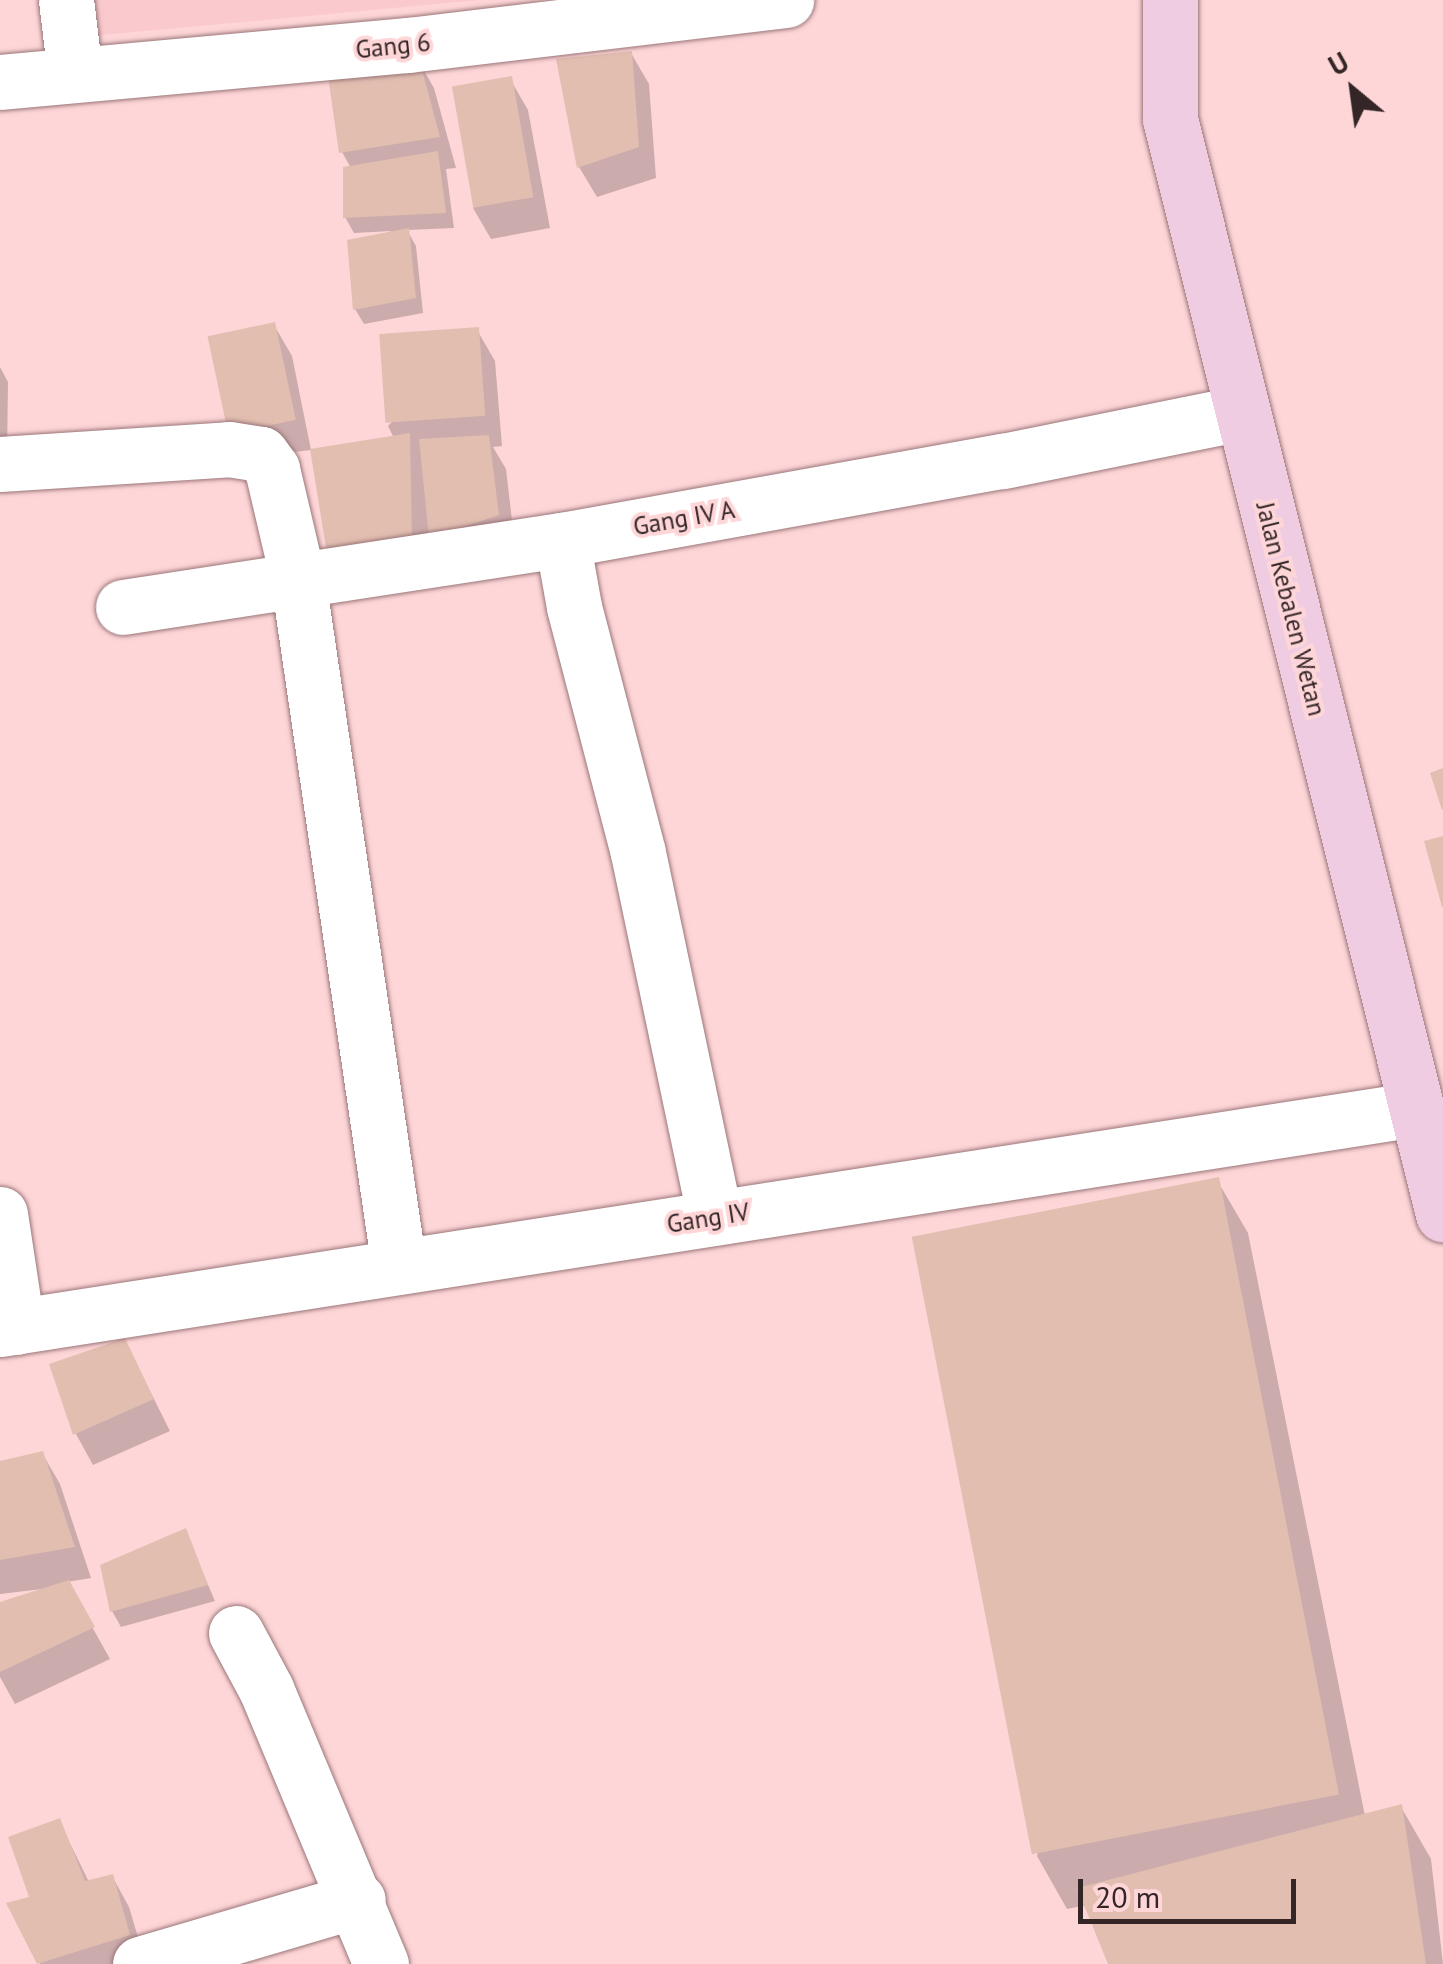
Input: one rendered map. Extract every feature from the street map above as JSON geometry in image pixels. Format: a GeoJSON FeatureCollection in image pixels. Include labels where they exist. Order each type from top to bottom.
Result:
{"type":"FeatureCollection","features":[{"type":"Feature","properties":{"kind":"main road","name":"Jalan Kebalen Wetan"},"geometry":{"type":"LineString","coordinates":[[1170,0],[1170,120],[1443,1214]]}},
{"type":"Feature","properties":{"kind":"street"},"geometry":{"type":"LineString","coordinates":[[66,0],[74,74]]}},
{"type":"Feature","properties":{"kind":"street","name":"Gang 6"},"geometry":{"type":"LineString","coordinates":[[0,82],[408,45],[659,8],[786,0]]}},
{"type":"Feature","properties":{"kind":"street","name":"Gang IV A"},"geometry":{"type":"LineString","coordinates":[[123,607],[562,540],[1003,461],[1241,413]]}},
{"type":"Feature","properties":{"kind":"street"},"geometry":{"type":"LineString","coordinates":[[0,464],[230,449],[261,454],[272,470],[298,580],[399,1267]]}},
{"type":"Feature","properties":{"kind":"street"},"geometry":{"type":"LineString","coordinates":[[562,540],[574,608],[638,853],[715,1217]]}},
{"type":"Feature","properties":{"kind":"street","name":"Gang IV"},"geometry":{"type":"LineString","coordinates":[[9,1328],[1417,1110]]}},
{"type":"Feature","properties":{"kind":"street"},"geometry":{"type":"LineString","coordinates":[[0,1214],[9,1328]]}},
{"type":"Feature","properties":{"kind":"street"},"geometry":{"type":"LineString","coordinates":[[236,1633],[266,1689],[358,1900],[381,1964]]}},
{"type":"Feature","properties":{"kind":"street"},"geometry":{"type":"LineString","coordinates":[[140,1964],[358,1900]]}},
{"type":"Feature","properties":{"kind":"shaded area"},"geometry":{"type":"Polygon","coordinates":[[[77,0],[480,0],[80,37],[77,0]]]}},
{"type":"Feature","properties":{"kind":"building"},"geometry":{"type":"Polygon","coordinates":[[[632,51],[639,147],[577,168],[556,59],[632,51]]]}},
{"type":"Feature","properties":{"kind":"building"},"geometry":{"type":"Polygon","coordinates":[[[418,55],[440,137],[339,153],[326,62],[418,55]]]}},
{"type":"Feature","properties":{"kind":"building"},"geometry":{"type":"Polygon","coordinates":[[[512,76],[533,197],[473,208],[452,87],[512,76]]]}},
{"type":"Feature","properties":{"kind":"building"},"geometry":{"type":"Polygon","coordinates":[[[438,151],[446,213],[343,218],[343,167],[438,151]]]}},
{"type":"Feature","properties":{"kind":"building"},"geometry":{"type":"Polygon","coordinates":[[[409,228],[416,298],[353,310],[347,240],[409,228]]]}},
{"type":"Feature","properties":{"kind":"building"},"geometry":{"type":"Polygon","coordinates":[[[275,322],[296,420],[228,434],[208,336],[275,322]]]}},
{"type":"Feature","properties":{"kind":"building"},"geometry":{"type":"Polygon","coordinates":[[[479,327],[485,416],[385,423],[379,334],[479,327]]]}},
{"type":"Feature","properties":{"kind":"building"},"geometry":{"type":"Polygon","coordinates":[[[410,433],[412,540],[326,548],[310,449],[410,433]]]}},
{"type":"Feature","properties":{"kind":"building"},"geometry":{"type":"Polygon","coordinates":[[[489,435],[499,515],[429,538],[419,439],[489,435]]]}},
{"type":"Feature","properties":{"kind":"building"},"geometry":{"type":"Polygon","coordinates":[[[1443,768],[1443,809],[1442,810],[1430,773],[1443,768]]]}},
{"type":"Feature","properties":{"kind":"building"},"geometry":{"type":"Polygon","coordinates":[[[1443,836],[1443,907],[1442,907],[1424,841],[1443,836]]]}},
{"type":"Feature","properties":{"kind":"building"},"geometry":{"type":"Polygon","coordinates":[[[1219,1177],[1339,1794],[1032,1854],[912,1237],[1219,1177]]]}},
{"type":"Feature","properties":{"kind":"building"},"geometry":{"type":"Polygon","coordinates":[[[125,1338],[154,1399],[73,1435],[49,1364],[125,1338]]]}},
{"type":"Feature","properties":{"kind":"building"},"geometry":{"type":"Polygon","coordinates":[[[43,1451],[75,1547],[0,1560],[0,1461],[43,1451]]]}},
{"type":"Feature","properties":{"kind":"building"},"geometry":{"type":"Polygon","coordinates":[[[186,1528],[208,1585],[110,1612],[100,1565],[186,1528]]]}},
{"type":"Feature","properties":{"kind":"building"},"geometry":{"type":"Polygon","coordinates":[[[69,1580],[95,1627],[0,1672],[0,1602],[69,1580]]]}},
{"type":"Feature","properties":{"kind":"building"},"geometry":{"type":"Polygon","coordinates":[[[1402,1804],[1426,1964],[1108,1964],[1077,1888],[1402,1804]]]}},
{"type":"Feature","properties":{"kind":"building"},"geometry":{"type":"Polygon","coordinates":[[[60,1818],[85,1881],[113,1874],[130,1935],[37,1964],[6,1903],[29,1897],[8,1837],[60,1818]]]}}]}
